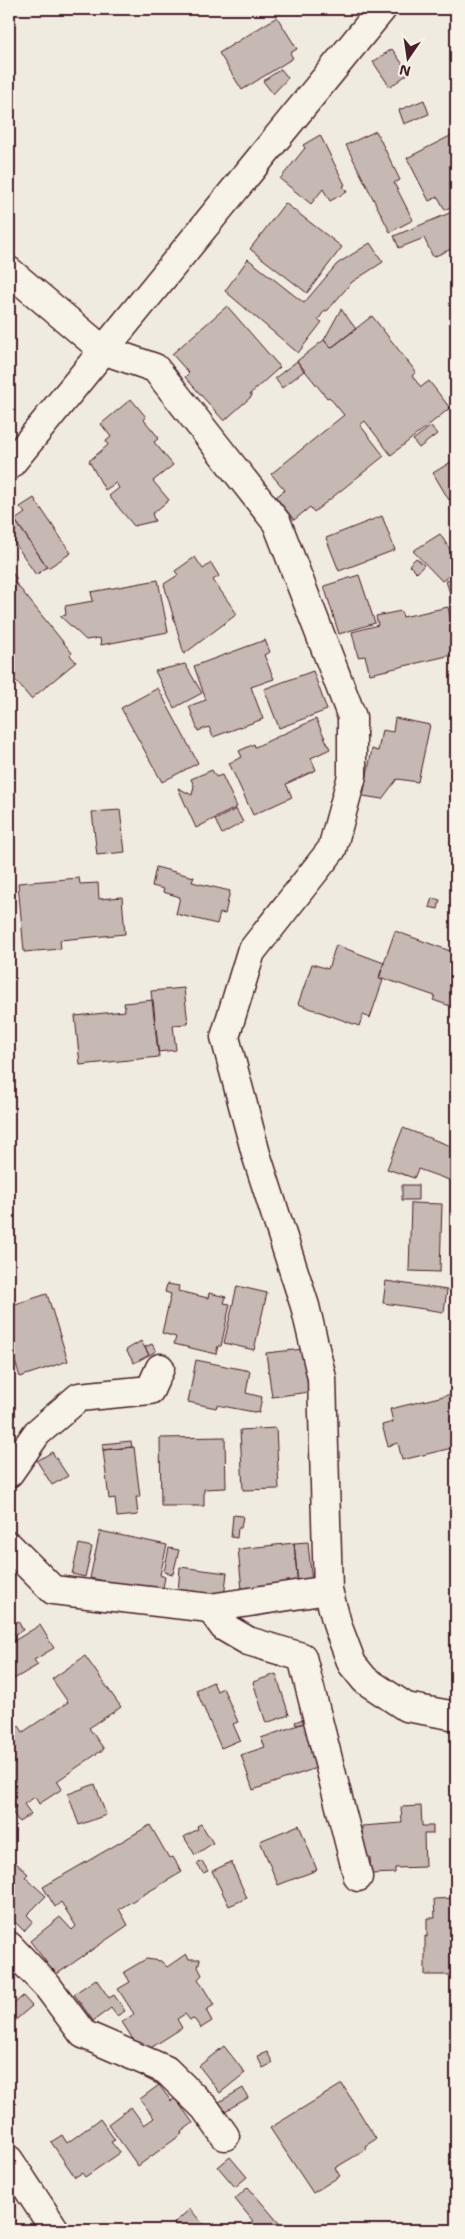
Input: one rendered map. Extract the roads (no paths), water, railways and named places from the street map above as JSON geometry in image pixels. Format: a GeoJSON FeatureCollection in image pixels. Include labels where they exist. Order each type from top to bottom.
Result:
{"type":"FeatureCollection","features":[{"type":"Feature","properties":{"kind":"street"},"geometry":{"type":"LineString","coordinates":[[9,466],[382,9]]}},
{"type":"Feature","properties":{"kind":"street"},"geometry":{"type":"LineString","coordinates":[[9,271],[103,350],[155,368],[277,524],[352,717],[352,776],[332,849],[251,952],[225,1036],[256,1154],[305,1306],[322,1378],[328,1590],[338,1626],[352,1664],[365,1680],[406,1706],[456,1716]]}},
{"type":"Feature","properties":{"kind":"street"},"geometry":{"type":"LineString","coordinates":[[9,1473],[37,1433],[79,1398],[150,1390],[160,1368]]}},
{"type":"Feature","properties":{"kind":"street"},"geometry":{"type":"LineString","coordinates":[[9,1546],[53,1590],[210,1608],[328,1590]]}},
{"type":"Feature","properties":{"kind":"street"},"geometry":{"type":"LineString","coordinates":[[210,1608],[224,1627],[248,1641],[302,1657],[358,1877]]}},
{"type":"Feature","properties":{"kind":"street"},"geometry":{"type":"LineString","coordinates":[[9,1946],[48,1986],[83,2034],[166,2070],[205,2108],[225,2136]]}},
{"type":"Feature","properties":{"kind":"street"},"geometry":{"type":"LineString","coordinates":[[9,2160],[55,2230]]}}]}
